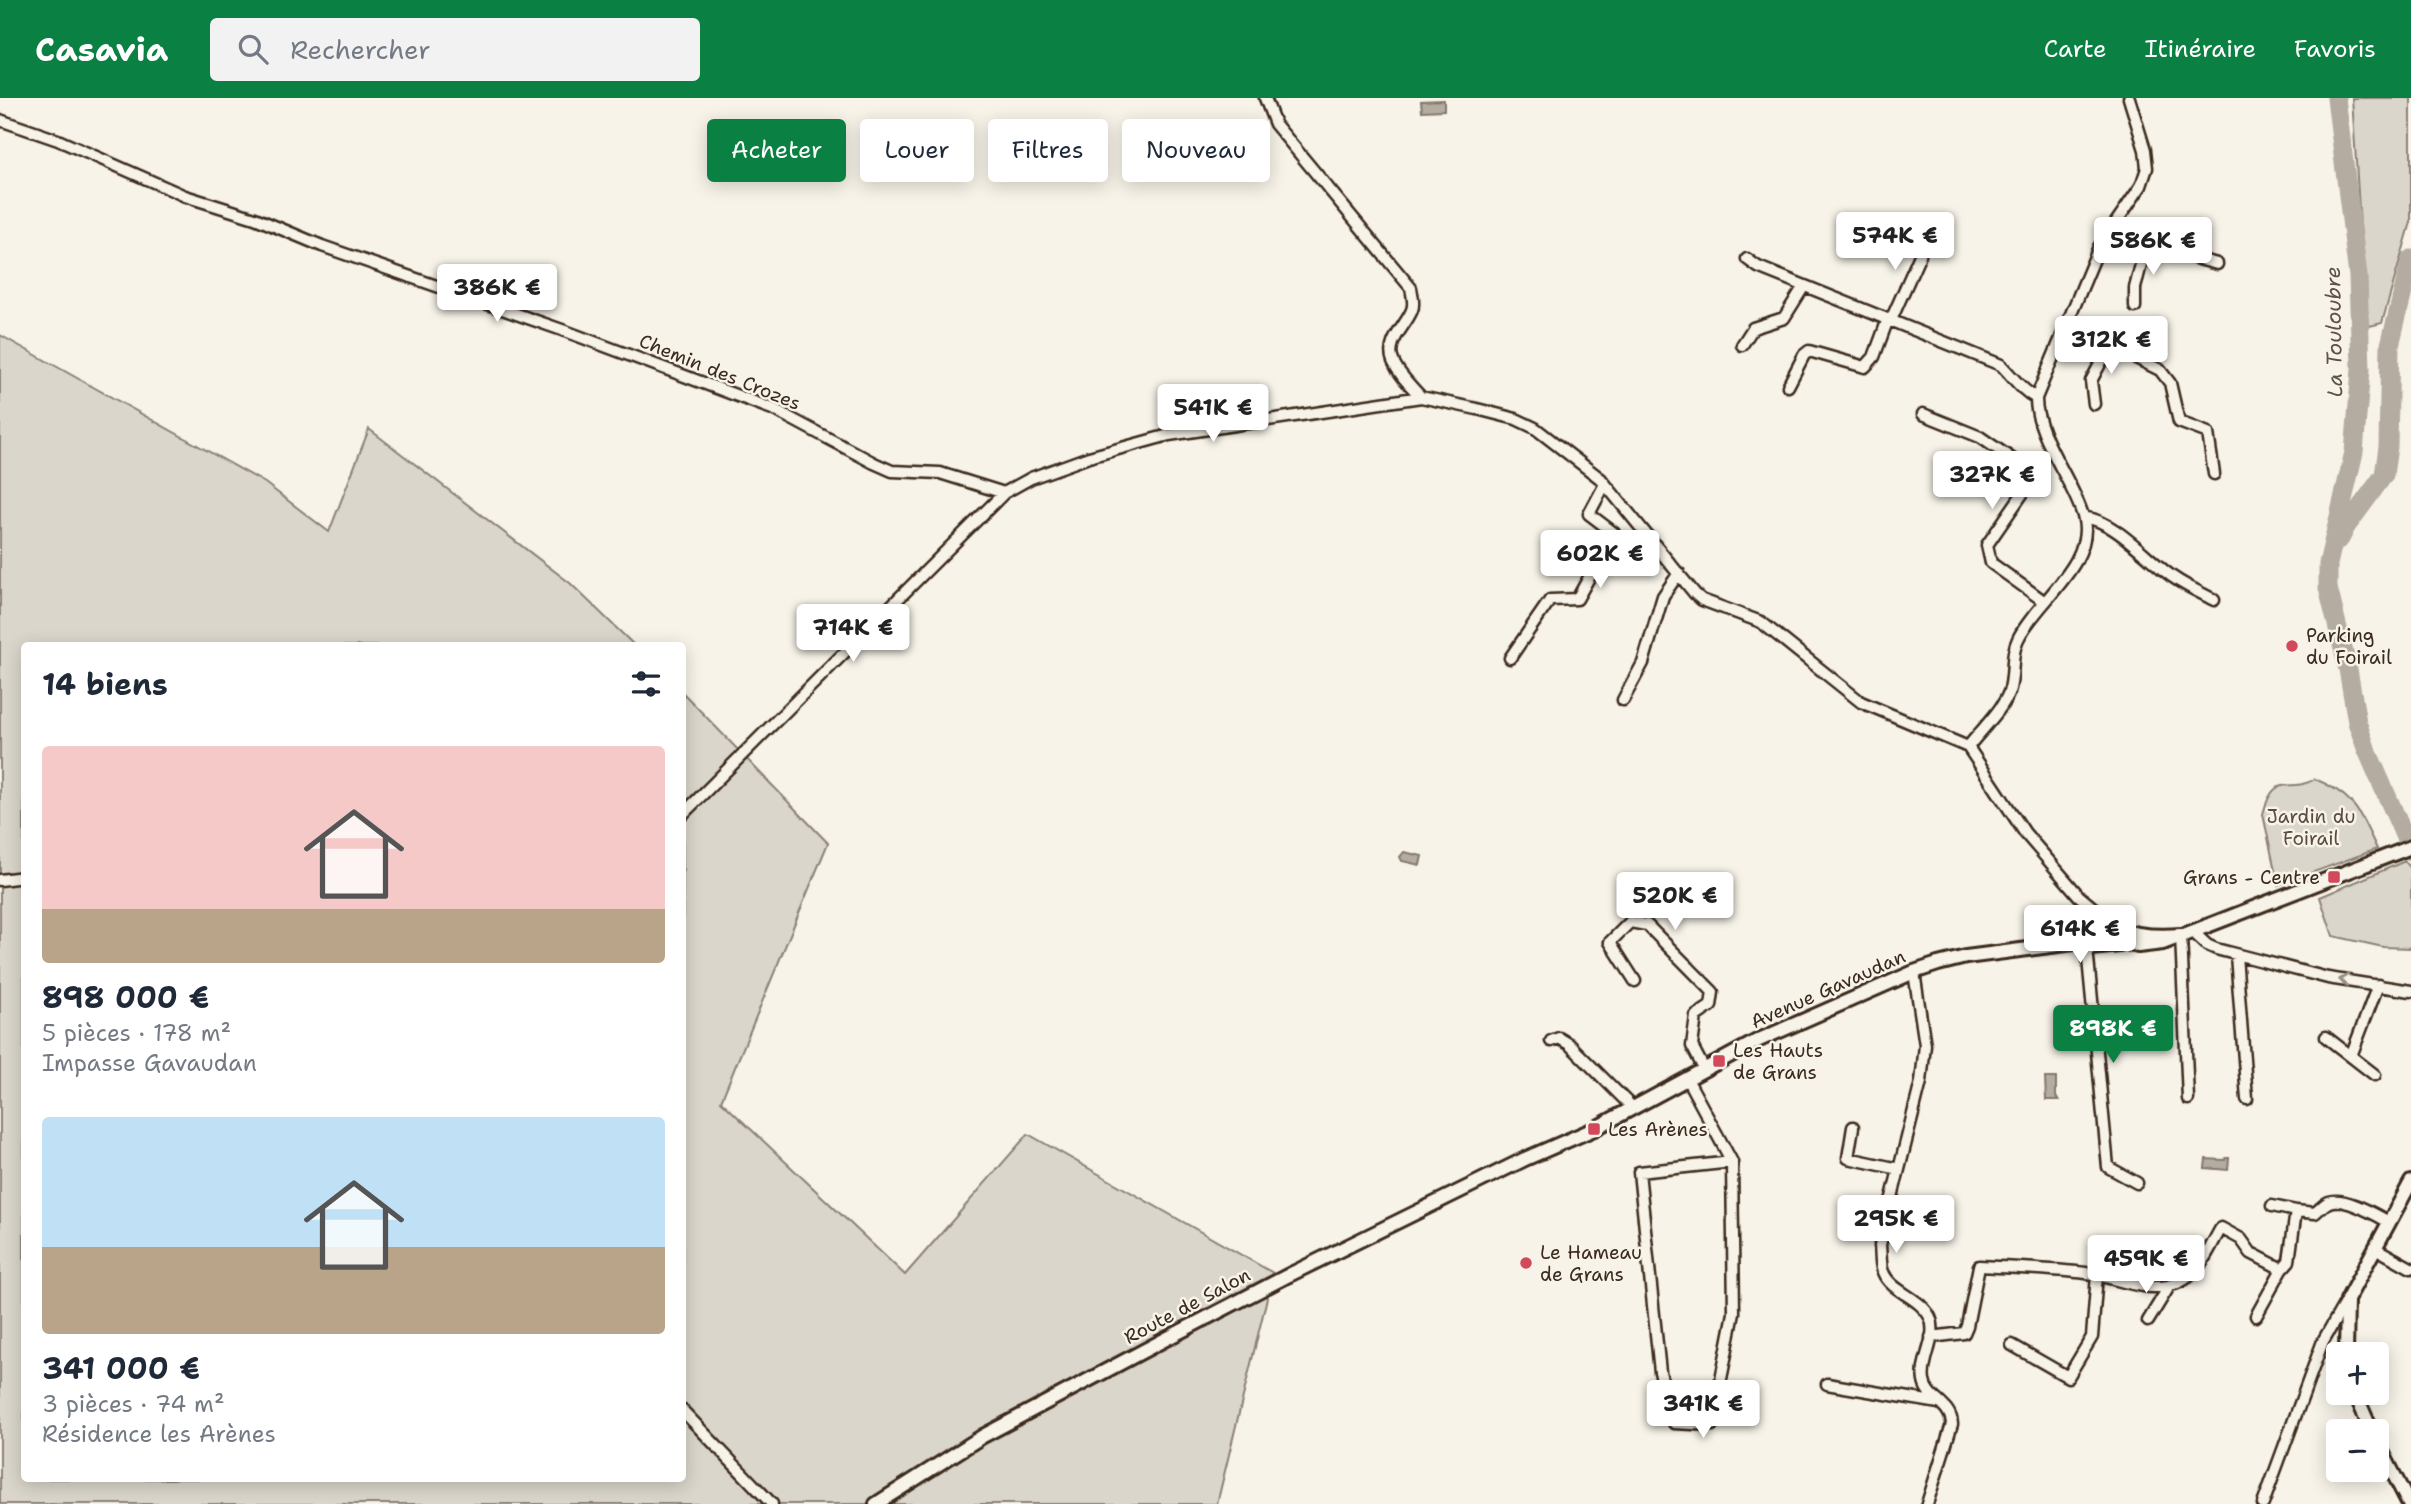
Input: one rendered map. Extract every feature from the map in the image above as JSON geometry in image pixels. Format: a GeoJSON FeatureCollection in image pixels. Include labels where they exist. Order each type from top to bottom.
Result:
{"type":"FeatureCollection","features":[{"type":"Feature","properties":{"kind":"street"},"geometry":{"type":"LineString","coordinates":[[1265,98],[1275,124],[1410,288],[1414,300],[1412,309],[1392,345],[1391,355],[1399,372],[1421,397]]}},
{"type":"Feature","properties":{"kind":"street"},"geometry":{"type":"LineString","coordinates":[[1968,747],[1999,709],[2009,691],[2012,660],[2018,639],[2084,546],[2084,518],[2041,424],[2036,398],[2099,247],[2141,186],[2147,168],[2145,150],[2129,98]]}},
{"type":"Feature","properties":{"kind":"street","name":"Chemin des Crozes"},"geometry":{"type":"LineString","coordinates":[[0,120],[58,140],[185,196],[255,218],[322,246],[565,331],[775,410],[892,471],[940,474],[1004,493]]}},
{"type":"Feature","properties":{"kind":"street"},"geometry":{"type":"LineString","coordinates":[[1788,386],[1804,355],[1809,351],[1814,350],[1865,367],[1874,357],[1920,255],[1924,232]]}},
{"type":"Feature","properties":{"kind":"street"},"geometry":{"type":"LineString","coordinates":[[2107,234],[2217,264]]}},
{"type":"Feature","properties":{"kind":"street"},"geometry":{"type":"LineString","coordinates":[[2136,307],[2135,288],[2146,245]]}},
{"type":"Feature","properties":{"kind":"street"},"geometry":{"type":"LineString","coordinates":[[1747,259],[1758,267],[2001,365],[2024,391],[2036,398]]}},
{"type":"Feature","properties":{"kind":"street"},"geometry":{"type":"LineString","coordinates":[[1742,345],[1753,328],[1784,318],[1804,286]]}},
{"type":"Feature","properties":{"kind":"street"},"geometry":{"type":"LineString","coordinates":[[2066,323],[2160,370],[2170,383],[2179,422],[2208,433],[2214,474]]}},
{"type":"Feature","properties":{"kind":"street"},"geometry":{"type":"LineString","coordinates":[[2094,404],[2091,381],[2110,345]]}},
{"type":"Feature","properties":{"kind":"street"},"geometry":{"type":"LineString","coordinates":[[686,811],[1004,493],[1031,478],[1089,457],[1169,435],[1421,397],[1516,419],[1535,428],[1605,484],[1702,600],[1761,622],[1861,702],[1968,747],[2025,833],[2079,896],[2108,920],[2117,936],[2162,937],[2187,933],[2411,847]]}},
{"type":"Feature","properties":{"kind":"street"},"geometry":{"type":"LineString","coordinates":[[1923,414],[1980,437],[2012,459],[2025,490],[1987,545],[1991,563],[2045,602]]}},
{"type":"Feature","properties":{"kind":"street"},"geometry":{"type":"LineString","coordinates":[[1510,658],[1550,600],[1577,599],[1602,555],[1614,533],[1588,514],[1605,484]]}},
{"type":"Feature","properties":{"kind":"street"},"geometry":{"type":"LineString","coordinates":[[2084,518],[2092,518],[2109,527],[2166,572],[2214,600]]}},
{"type":"Feature","properties":{"kind":"street"},"geometry":{"type":"LineString","coordinates":[[1623,700],[1643,663],[1663,596],[1678,573]]}},
{"type":"Feature","properties":{"kind":"street"},"geometry":{"type":"LineString","coordinates":[[0,880],[21,877]]}},
{"type":"Feature","properties":{"kind":"street"},"geometry":{"type":"LineString","coordinates":[[1635,981],[1610,942],[1630,922],[1647,925],[1713,992],[1710,1006],[1696,1016],[1692,1046],[1704,1069]]}},
{"type":"Feature","properties":{"kind":"street"},"geometry":{"type":"LineString","coordinates":[[2187,933],[2207,945],[2236,955],[2328,978],[2411,991]]}},
{"type":"Feature","properties":{"kind":"street"},"geometry":{"type":"LineString","coordinates":[[2187,933],[2188,1099]]}},
{"type":"Feature","properties":{"kind":"street","name":"Avenue Gavaudan"},"geometry":{"type":"LineString","coordinates":[[1525,1159],[1594,1129],[1759,1040],[1914,972],[1966,957],[2117,936]]}},
{"type":"Feature","properties":{"kind":"street","name":"Avenue Gavaudan"},"geometry":{"type":"LineString","coordinates":[[2046,946],[2087,948],[2117,936]]}},
{"type":"Feature","properties":{"kind":"street"},"geometry":{"type":"LineString","coordinates":[[2087,948],[2108,1167],[2137,1183]]}},
{"type":"Feature","properties":{"kind":"street"},"geometry":{"type":"LineString","coordinates":[[2236,955],[2247,1099]]}},
{"type":"Feature","properties":{"kind":"street"},"geometry":{"type":"LineString","coordinates":[[1914,972],[1925,1045],[1921,1082],[1880,1245],[1883,1271],[1888,1280],[1923,1307],[1930,1318],[1933,1328],[1923,1378],[1931,1395],[1943,1404],[1951,1417],[1952,1424],[1927,1504]]}},
{"type":"Feature","properties":{"kind":"street"},"geometry":{"type":"LineString","coordinates":[[2351,1056],[2378,985]]}},
{"type":"Feature","properties":{"kind":"street"},"geometry":{"type":"LineString","coordinates":[[2326,1037],[2375,1075]]}},
{"type":"Feature","properties":{"kind":"street"},"geometry":{"type":"LineString","coordinates":[[1551,1041],[1559,1038],[1569,1044],[1633,1108]]}},
{"type":"Feature","properties":{"kind":"street"},"geometry":{"type":"LineString","coordinates":[[1687,1079],[1732,1162],[1734,1312],[1712,1425],[1674,1423],[1660,1373],[1639,1172],[1732,1162]]}},
{"type":"Feature","properties":{"kind":"street"},"geometry":{"type":"LineString","coordinates":[[1853,1127],[1848,1158],[1899,1169]]}},
{"type":"Feature","properties":{"kind":"street","name":"Route de Salon"},"geometry":{"type":"LineString","coordinates":[[876,1504],[983,1436],[1289,1275],[1525,1159]]}},
{"type":"Feature","properties":{"kind":"street"},"geometry":{"type":"LineString","coordinates":[[2263,1504],[2323,1341],[2411,1182]]}},
{"type":"Feature","properties":{"kind":"street"},"geometry":{"type":"LineString","coordinates":[[2272,1206],[2315,1213],[2326,1203],[2336,1200],[2362,1208],[2389,1222]]}},
{"type":"Feature","properties":{"kind":"street"},"geometry":{"type":"LineString","coordinates":[[2256,1316],[2289,1261],[2296,1211]]}},
{"type":"Feature","properties":{"kind":"street"},"geometry":{"type":"LineString","coordinates":[[1931,1337],[1964,1333],[1979,1266],[2097,1275],[2144,1286],[2170,1285],[2181,1282],[2196,1272],[2221,1228],[2241,1239],[2251,1253],[2282,1269]]}},
{"type":"Feature","properties":{"kind":"street"},"geometry":{"type":"LineString","coordinates":[[2375,1248],[2411,1268]]}},
{"type":"Feature","properties":{"kind":"street"},"geometry":{"type":"LineString","coordinates":[[2012,1345],[2068,1377],[2092,1337],[2097,1275]]}},
{"type":"Feature","properties":{"kind":"street"},"geometry":{"type":"LineString","coordinates":[[2148,1321],[2170,1285]]}},
{"type":"Feature","properties":{"kind":"street"},"geometry":{"type":"LineString","coordinates":[[2346,1342],[2347,1300]]}},
{"type":"Feature","properties":{"kind":"street"},"geometry":{"type":"LineString","coordinates":[[1827,1384],[1943,1404]]}},
{"type":"Feature","properties":{"kind":"street"},"geometry":{"type":"LineString","coordinates":[[686,1414],[772,1504]]}},
{"type":"Feature","properties":{"kind":"street"},"geometry":{"type":"LineString","coordinates":[[2389,1465],[2409,1504]]}},
{"type":"Feature","properties":{"kind":"green space"},"geometry":{"type":"Polygon","coordinates":[[[2352,98],[2411,98],[2411,222],[2382,323],[2370,326],[2366,320],[2352,98]]]}},
{"type":"Feature","properties":{"kind":"green space"},"geometry":{"type":"Polygon","coordinates":[[[0,335],[265,483],[329,532],[369,429],[570,583],[631,642],[21,642],[21,1482],[686,1482],[686,696],[828,843],[721,1101],[905,1275],[1028,1134],[1273,1273],[1217,1504],[0,1504],[0,335]]]}},
{"type":"Feature","properties":{"kind":"green space","name":"Jardin du Foirail"},"geometry":{"type":"Polygon","coordinates":[[[2315,779],[2329,785],[2355,806],[2377,849],[2278,885],[2263,814],[2268,800],[2278,787],[2298,785],[2315,779]]]}},
{"type":"Feature","properties":{"kind":"green space"},"geometry":{"type":"Polygon","coordinates":[[[2405,861],[2411,869],[2411,948],[2383,947],[2333,936],[2320,897],[2405,861]]]}},
{"type":"Feature","properties":{"kind":"shaded area"},"geometry":{"type":"Polygon","coordinates":[[[1444,100],[1444,110],[1422,111],[1421,101],[1444,100]]]}},
{"type":"Feature","properties":{"kind":"shaded area"},"geometry":{"type":"Polygon","coordinates":[[[1404,852],[1422,856],[1420,865],[1402,861],[1400,857],[1404,852]]]}},
{"type":"Feature","properties":{"kind":"shaded area"},"geometry":{"type":"Polygon","coordinates":[[[2045,1078],[2056,1078],[2056,1097],[2059,1100],[2046,1100],[2045,1078]]]}},
{"type":"Feature","properties":{"kind":"shaded area"},"geometry":{"type":"Polygon","coordinates":[[[2229,1158],[2228,1170],[2205,1168],[2206,1159],[2229,1158]]]}},
{"type":"Feature","properties":{"kind":"waterway","name":"La Touloubre"},"geometry":{"type":"LineString","coordinates":[[2336,98],[2358,276],[2361,369],[2354,452],[2328,564],[2328,588],[2348,669],[2357,722],[2411,851]]}},
{"type":"Feature","properties":{"kind":"waterway","name":"La Touloubre"},"geometry":{"type":"LineString","coordinates":[[2340,539],[2384,475],[2388,447],[2390,345],[2411,259]]}},
{"type":"Feature","properties":{"kind":"place","name":"Parking du Foirail"},"geometry":{"type":"Point","coordinates":[2292,646]}},
{"type":"Feature","properties":{"kind":"place","name":"Grans - Centre"},"geometry":{"type":"Point","coordinates":[2334,877]}},
{"type":"Feature","properties":{"kind":"place","name":"Les Hauts de Grans"},"geometry":{"type":"Point","coordinates":[1719,1061]}},
{"type":"Feature","properties":{"kind":"place","name":"Les Arènes"},"geometry":{"type":"Point","coordinates":[1594,1129]}},
{"type":"Feature","properties":{"kind":"place","name":"Le Hameau de Grans"},"geometry":{"type":"Point","coordinates":[1526,1263]}}]}
